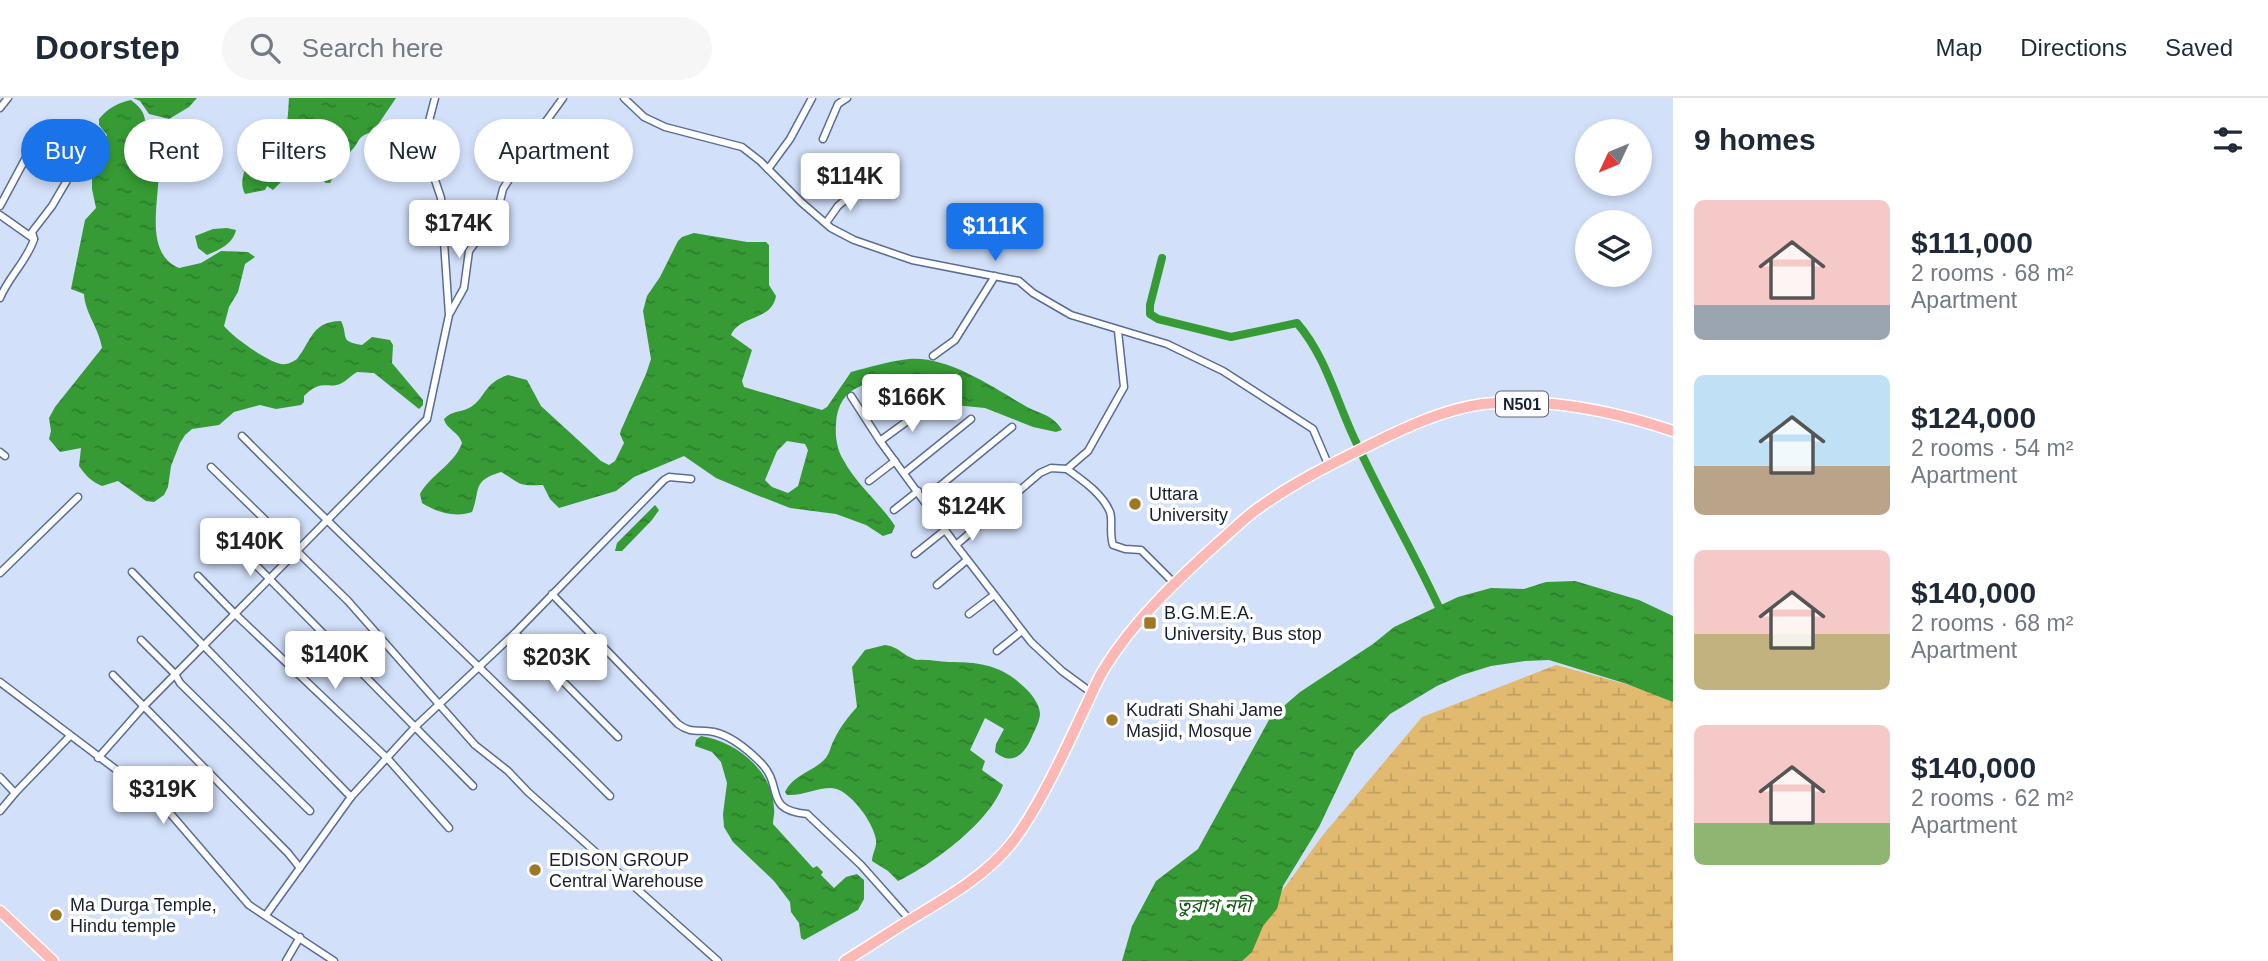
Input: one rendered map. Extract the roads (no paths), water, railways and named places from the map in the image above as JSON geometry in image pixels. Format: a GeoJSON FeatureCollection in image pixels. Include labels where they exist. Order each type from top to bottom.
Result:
{"type":"FeatureCollection","features":[{"type":"Feature","properties":{"kind":"highway","name":"N501"},"geometry":{"type":"LineString","coordinates":[[845,961],[964,886],[1011,844],[1042,793],[1104,668],[1128,636],[1175,584],[1258,508],[1333,462],[1375,442],[1454,411],[1481,404],[1584,408],[1644,421],[1673,431]]}},
{"type":"Feature","properties":{"kind":"highway"},"geometry":{"type":"LineString","coordinates":[[0,911],[53,961]]}},
{"type":"Feature","properties":{"kind":"street"},"geometry":{"type":"LineString","coordinates":[[0,108],[8,98]]}},
{"type":"Feature","properties":{"kind":"street"},"geometry":{"type":"LineString","coordinates":[[98,758],[234,613],[427,419],[449,315],[441,198],[423,144],[435,98]]}},
{"type":"Feature","properties":{"kind":"street"},"geometry":{"type":"LineString","coordinates":[[449,315],[464,288],[469,251],[497,213],[503,189],[563,98]]}},
{"type":"Feature","properties":{"kind":"street"},"geometry":{"type":"LineString","coordinates":[[624,98],[644,117],[682,133],[742,147],[826,223],[854,240],[912,260],[1019,281],[1057,308],[1118,331],[1167,344],[1223,371],[1313,429],[1333,462]]}},
{"type":"Feature","properties":{"kind":"street"},"geometry":{"type":"LineString","coordinates":[[768,169],[790,139],[812,98]]}},
{"type":"Feature","properties":{"kind":"street"},"geometry":{"type":"LineString","coordinates":[[823,139],[838,104],[847,98]]}},
{"type":"Feature","properties":{"kind":"street"},"geometry":{"type":"LineString","coordinates":[[0,206],[21,167]]}},
{"type":"Feature","properties":{"kind":"street"},"geometry":{"type":"LineString","coordinates":[[1,293],[30,251],[34,239],[32,232],[66,182]]}},
{"type":"Feature","properties":{"kind":"street"},"geometry":{"type":"LineString","coordinates":[[826,223],[838,206],[859,188]]}},
{"type":"Feature","properties":{"kind":"street"},"geometry":{"type":"LineString","coordinates":[[0,215],[34,239]]}},
{"type":"Feature","properties":{"kind":"street"},"geometry":{"type":"LineString","coordinates":[[933,356],[955,340],[995,276]]}},
{"type":"Feature","properties":{"kind":"street"},"geometry":{"type":"LineString","coordinates":[[1067,469],[1088,451],[1124,387],[1118,331]]}},
{"type":"Feature","properties":{"kind":"street"},"geometry":{"type":"LineString","coordinates":[[851,396],[880,441],[1022,631],[1062,671],[1092,693]]}},
{"type":"Feature","properties":{"kind":"street"},"geometry":{"type":"LineString","coordinates":[[880,441],[928,406]]}},
{"type":"Feature","properties":{"kind":"street"},"geometry":{"type":"LineString","coordinates":[[904,473],[971,419]]}},
{"type":"Feature","properties":{"kind":"street"},"geometry":{"type":"LineString","coordinates":[[924,499],[1012,427]]}},
{"type":"Feature","properties":{"kind":"street"},"geometry":{"type":"LineString","coordinates":[[242,436],[439,631],[510,695],[610,796]]}},
{"type":"Feature","properties":{"kind":"street"},"geometry":{"type":"LineString","coordinates":[[869,481],[895,461]]}},
{"type":"Feature","properties":{"kind":"street"},"geometry":{"type":"LineString","coordinates":[[211,467],[374,629],[439,707],[475,745],[508,771],[528,793],[718,961]]}},
{"type":"Feature","properties":{"kind":"street"},"geometry":{"type":"LineString","coordinates":[[956,545],[1041,472],[1051,468],[1067,469],[1101,498],[1111,514],[1109,533],[1113,545],[1141,550],[1175,584]]}},
{"type":"Feature","properties":{"kind":"street"},"geometry":{"type":"LineString","coordinates":[[266,915],[351,797],[416,726],[515,633],[664,480],[669,477],[691,479]]}},
{"type":"Feature","properties":{"kind":"street"},"geometry":{"type":"LineString","coordinates":[[894,510],[918,491]]}},
{"type":"Feature","properties":{"kind":"street"},"geometry":{"type":"LineString","coordinates":[[0,573],[78,497]]}},
{"type":"Feature","properties":{"kind":"street"},"geometry":{"type":"LineString","coordinates":[[915,554],[945,530]]}},
{"type":"Feature","properties":{"kind":"street"},"geometry":{"type":"LineString","coordinates":[[221,534],[243,552],[473,786]]}},
{"type":"Feature","properties":{"kind":"street"},"geometry":{"type":"LineString","coordinates":[[937,585],[967,560]]}},
{"type":"Feature","properties":{"kind":"street"},"geometry":{"type":"LineString","coordinates":[[132,572],[351,797]]}},
{"type":"Feature","properties":{"kind":"street"},"geometry":{"type":"LineString","coordinates":[[198,576],[388,759],[449,828]]}},
{"type":"Feature","properties":{"kind":"street"},"geometry":{"type":"LineString","coordinates":[[552,594],[687,731],[718,733],[749,752],[773,777],[779,804],[792,813],[807,814],[861,865],[910,920]]}},
{"type":"Feature","properties":{"kind":"street"},"geometry":{"type":"LineString","coordinates":[[969,614],[994,595]]}},
{"type":"Feature","properties":{"kind":"street"},"geometry":{"type":"LineString","coordinates":[[996,652],[1022,631]]}},
{"type":"Feature","properties":{"kind":"street"},"geometry":{"type":"LineString","coordinates":[[515,633],[618,737]]}},
{"type":"Feature","properties":{"kind":"street"},"geometry":{"type":"LineString","coordinates":[[141,640],[175,674],[180,683],[310,811]]}},
{"type":"Feature","properties":{"kind":"street"},"geometry":{"type":"LineString","coordinates":[[113,675],[300,868]]}},
{"type":"Feature","properties":{"kind":"street"},"geometry":{"type":"LineString","coordinates":[[0,681],[163,805],[248,905],[334,961]]}},
{"type":"Feature","properties":{"kind":"street"},"geometry":{"type":"LineString","coordinates":[[0,811],[70,736]]}},
{"type":"Feature","properties":{"kind":"street"},"geometry":{"type":"LineString","coordinates":[[0,777],[15,793]]}},
{"type":"Feature","properties":{"kind":"street"},"geometry":{"type":"LineString","coordinates":[[286,961],[300,937]]}},
{"type":"Feature","properties":{"kind":"water"},"geometry":{"type":"Polygon","coordinates":[[[133,98],[197,98],[189,107],[169,119],[149,114],[140,101],[133,98]]]}},
{"type":"Feature","properties":{"kind":"water"},"geometry":{"type":"Polygon","coordinates":[[[289,98],[396,98],[382,119],[364,119],[364,136],[350,152],[350,119],[287,119],[289,98]]]}},
{"type":"Feature","properties":{"kind":"water"},"geometry":{"type":"Polygon","coordinates":[[[131,100],[144,114],[145,119],[124,119],[124,182],[158,182],[157,235],[160,249],[167,260],[179,268],[201,263],[221,251],[248,252],[255,257],[245,264],[238,292],[229,307],[224,326],[250,348],[281,364],[297,359],[314,332],[331,322],[341,321],[346,338],[350,342],[362,345],[372,337],[390,340],[393,345],[392,363],[423,400],[419,409],[374,373],[357,372],[337,385],[316,387],[304,396],[301,405],[276,409],[260,405],[234,412],[219,425],[192,429],[185,435],[171,466],[168,487],[164,495],[154,502],[146,501],[118,481],[102,486],[92,480],[79,466],[81,448],[60,452],[49,439],[49,418],[102,348],[84,294],[71,289],[85,220],[96,208],[92,182],[110,182],[110,119],[99,119],[122,102],[131,100]]]}},
{"type":"Feature","properties":{"kind":"water"},"geometry":{"type":"Polygon","coordinates":[[[242,182],[281,182],[273,190],[267,186],[265,190],[245,194],[242,182]]]}},
{"type":"Feature","properties":{"kind":"water"},"geometry":{"type":"Polygon","coordinates":[[[213,229],[236,230],[225,246],[207,255],[198,248],[195,236],[213,229]]]}},
{"type":"Feature","properties":{"kind":"water"},"geometry":{"type":"Polygon","coordinates":[[[694,233],[747,242],[766,242],[769,245],[769,285],[776,296],[773,304],[769,310],[741,324],[731,335],[752,350],[742,381],[744,387],[822,410],[827,407],[851,372],[894,361],[924,359],[971,375],[1051,418],[1062,430],[1056,432],[1033,427],[985,408],[954,405],[936,388],[931,390],[928,396],[922,397],[905,380],[880,381],[858,387],[843,400],[838,411],[837,443],[849,470],[895,526],[892,533],[883,536],[866,525],[836,514],[790,508],[754,494],[716,478],[684,456],[634,477],[616,491],[559,508],[550,499],[543,485],[520,484],[501,472],[481,483],[472,512],[446,513],[422,503],[420,494],[454,457],[462,443],[444,419],[474,405],[494,382],[508,375],[527,380],[541,406],[601,461],[609,465],[615,461],[624,443],[621,430],[651,359],[643,311],[647,296],[682,237],[694,233]],[[787,441],[777,451],[765,480],[772,487],[788,493],[798,486],[808,450],[805,444],[787,441]]]}},
{"type":"Feature","properties":{"kind":"water"},"geometry":{"type":"Polygon","coordinates":[[[655,505],[659,510],[652,520],[622,551],[615,551],[617,543],[655,505]]]}},
{"type":"Feature","properties":{"kind":"water","name":"তুরাগ নদী"},"geometry":{"type":"Polygon","coordinates":[[[1575,581],[1639,600],[1673,616],[1673,702],[1627,684],[1549,660],[1491,666],[1437,686],[1390,714],[1355,751],[1319,827],[1283,886],[1277,909],[1263,926],[1252,952],[1242,961],[1122,961],[1132,926],[1156,881],[1198,849],[1270,718],[1300,692],[1394,627],[1458,597],[1491,588],[1524,589],[1546,582],[1575,581]]]}},
{"type":"Feature","properties":{"kind":"water"},"geometry":{"type":"Polygon","coordinates":[[[885,645],[917,660],[970,663],[998,669],[1029,692],[1040,713],[1027,747],[1014,758],[1002,757],[995,752],[1004,729],[985,718],[970,750],[985,761],[982,770],[1003,785],[996,799],[958,841],[898,881],[872,861],[876,843],[874,833],[866,816],[853,800],[831,788],[793,795],[787,795],[785,792],[788,786],[826,758],[839,731],[857,707],[852,667],[865,650],[885,645]]]}},
{"type":"Feature","properties":{"kind":"water"},"geometry":{"type":"Polygon","coordinates":[[[701,736],[727,744],[760,770],[772,794],[773,824],[813,868],[817,866],[823,872],[821,875],[834,888],[846,877],[857,874],[864,880],[864,899],[858,910],[804,940],[801,938],[799,923],[791,912],[790,902],[774,881],[733,842],[724,827],[727,783],[721,762],[712,752],[695,746],[696,740],[701,736]]]}},
{"type":"Feature","properties":{"kind":"waterway"},"geometry":{"type":"LineString","coordinates":[[1162,258],[1150,305],[1150,314],[1158,319],[1231,337],[1297,323],[1316,350],[1366,464],[1442,614]]}},
{"type":"Feature","properties":{"kind":"place","name":"Uttara University"},"geometry":{"type":"Point","coordinates":[1135,504]}},
{"type":"Feature","properties":{"kind":"place","name":"B.G.M.E.A. University, Bus stop"},"geometry":{"type":"Point","coordinates":[1150,623]}},
{"type":"Feature","properties":{"kind":"place","name":"Kudrati Shahi Jame Masjid, Mosque"},"geometry":{"type":"Point","coordinates":[1112,720]}},
{"type":"Feature","properties":{"kind":"place","name":"EDISON GROUP Central Warehouse"},"geometry":{"type":"Point","coordinates":[535,870]}},
{"type":"Feature","properties":{"kind":"place","name":"Ma Durga Temple, Hindu temple"},"geometry":{"type":"Point","coordinates":[56,915]}}]}
